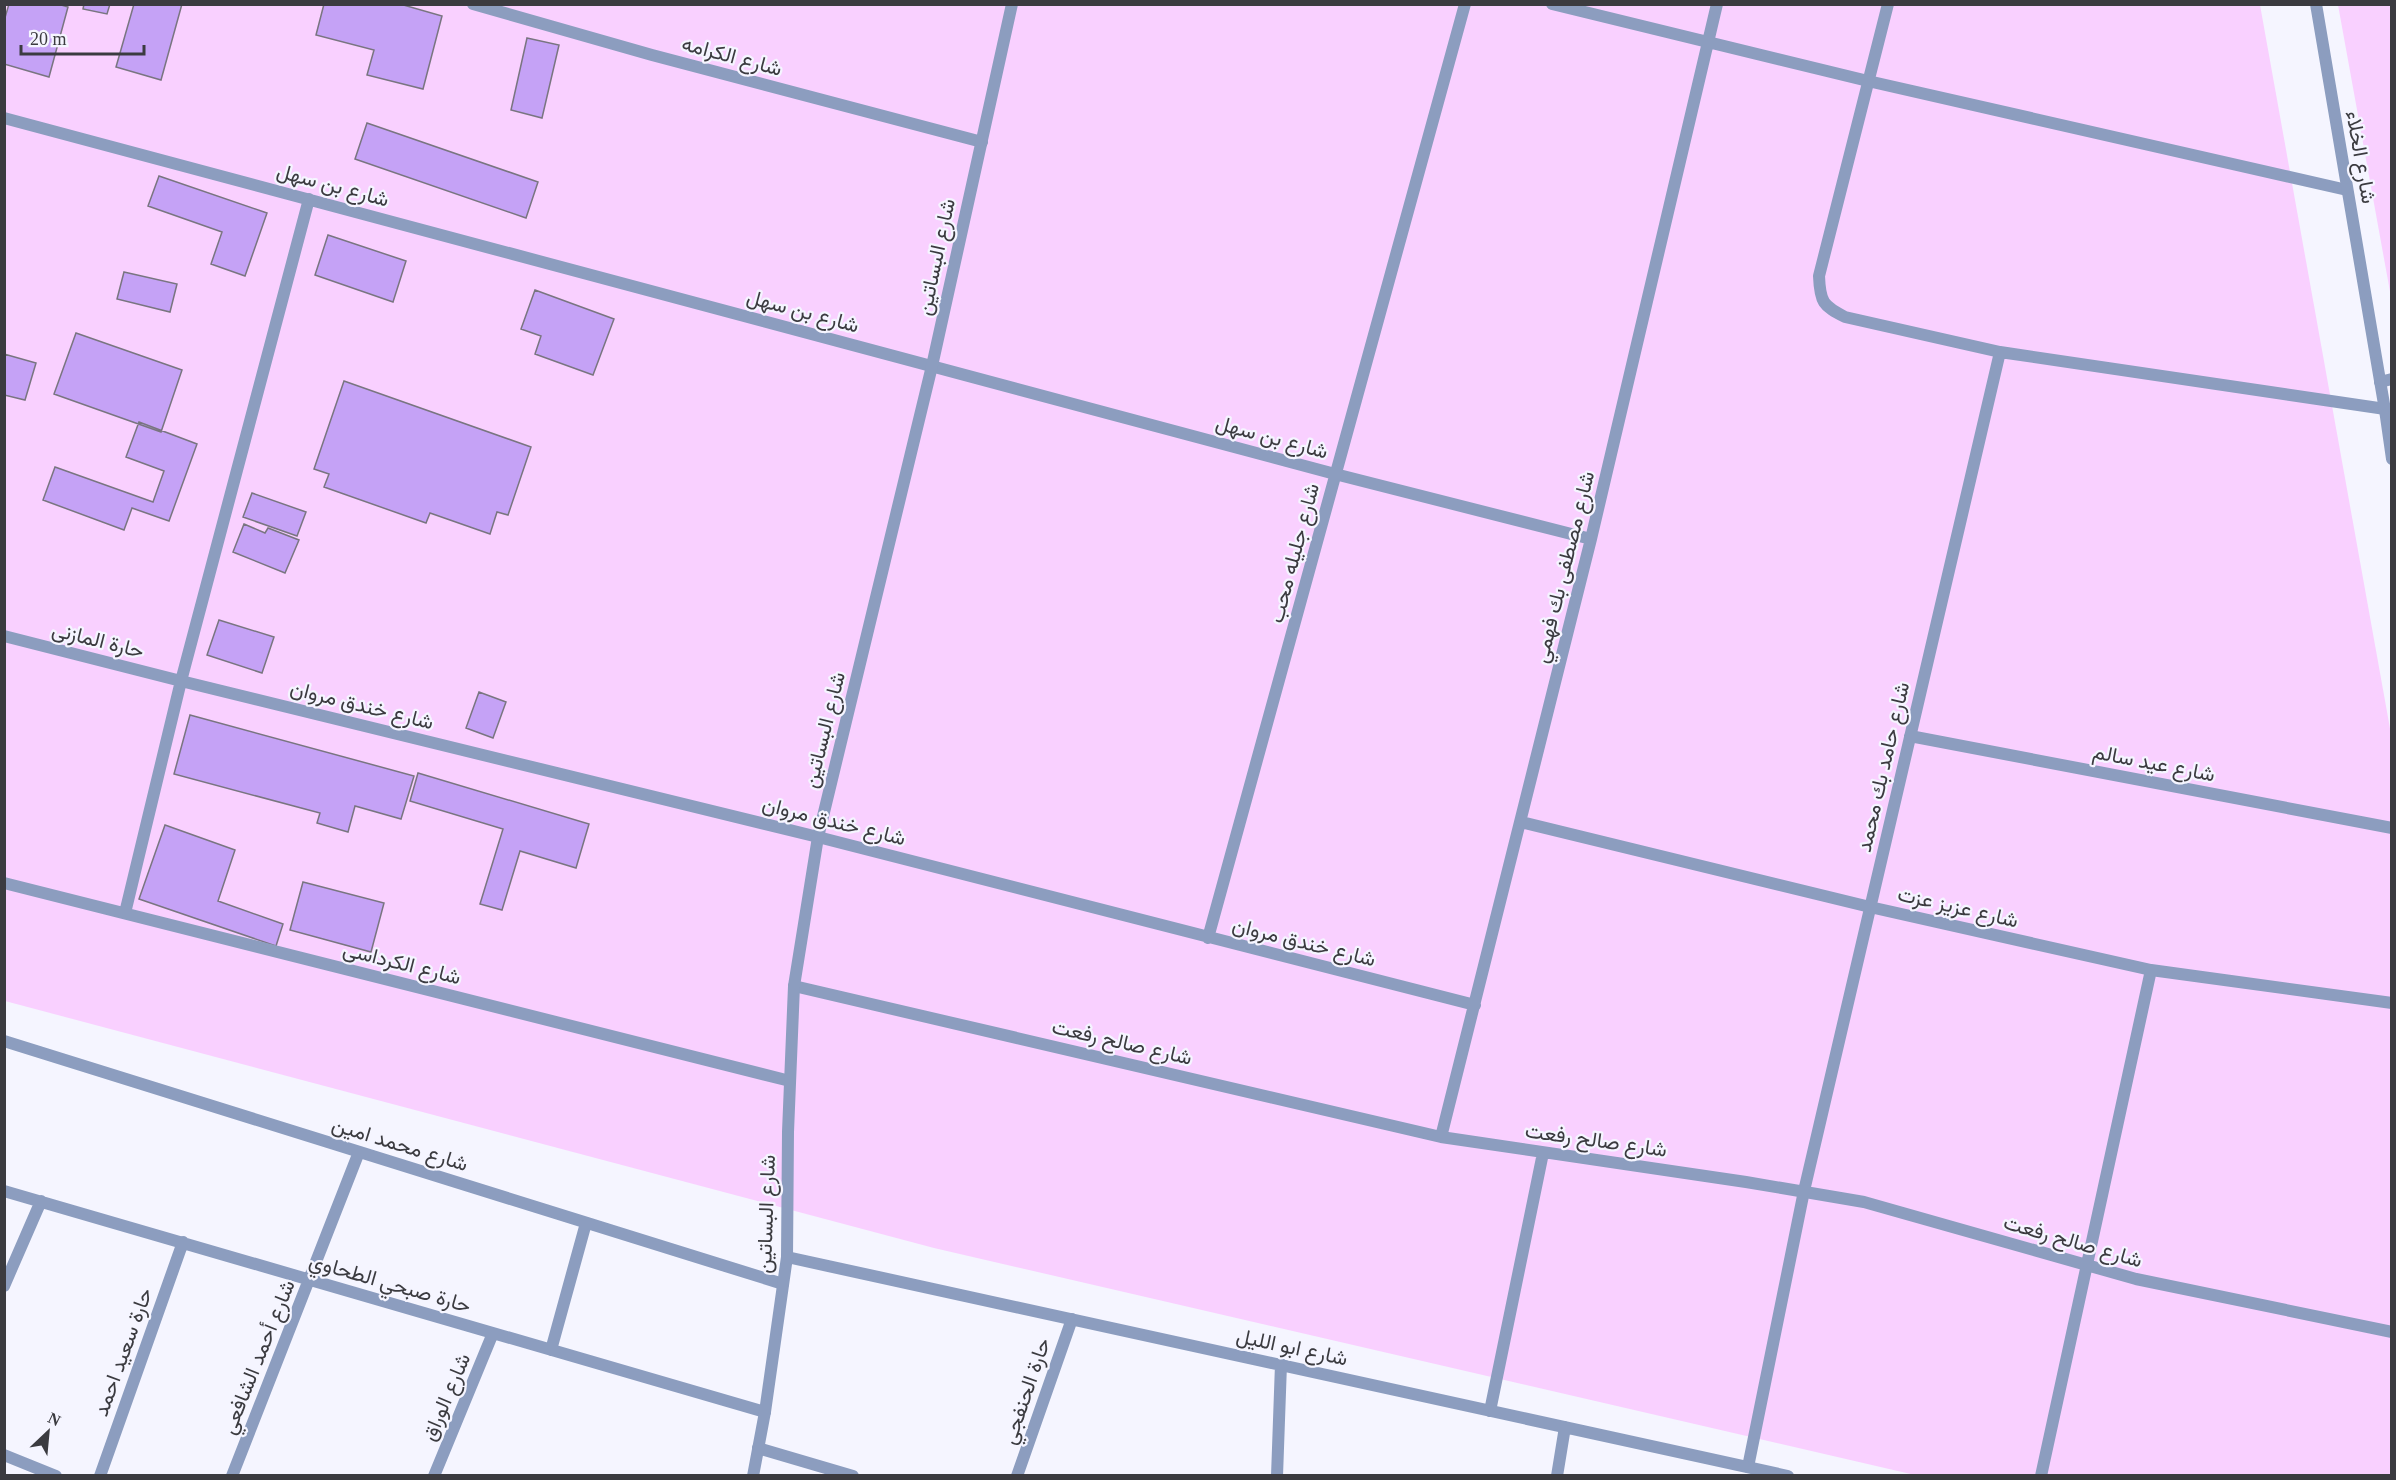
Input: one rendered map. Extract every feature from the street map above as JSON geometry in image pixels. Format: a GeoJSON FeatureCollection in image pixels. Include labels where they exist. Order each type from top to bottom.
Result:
{"type":"FeatureCollection","features":[{"type":"Feature","properties":{"kind":"street","name":"شارع الكرامه"},"geometry":{"type":"LineString","coordinates":[[473,4],[652,55],[981,142]]}},
{"type":"Feature","properties":{"kind":"street","name":"شارع البساتين"},"geometry":{"type":"LineString","coordinates":[[753,1476],[765,1412],[787,1257],[794,986],[818,837],[932,366],[1012,4]]}},
{"type":"Feature","properties":{"kind":"street","name":"شارع جليله محب"},"geometry":{"type":"LineString","coordinates":[[1208,938],[1465,4]]}},
{"type":"Feature","properties":{"kind":"street"},"geometry":{"type":"LineString","coordinates":[[1552,4],[1868,81],[2347,190]]}},
{"type":"Feature","properties":{"kind":"street","name":"شارع مصطفى بك فهمي"},"geometry":{"type":"LineString","coordinates":[[1441,1137],[1591,539],[1706,42],[1717,4]]}},
{"type":"Feature","properties":{"kind":"street"},"geometry":{"type":"LineString","coordinates":[[1888,4],[1819,276],[1820,294],[1826,307],[1845,317],[2000,352],[2388,410]]}},
{"type":"Feature","properties":{"kind":"street","name":"شارع الخلاء"},"geometry":{"type":"LineString","coordinates":[[2316,4],[2347,190],[2386,380],[2391,459]]}},
{"type":"Feature","properties":{"kind":"street","name":"شارع بن سهل"},"geometry":{"type":"LineString","coordinates":[[4,118],[1335,474],[1591,539]]}},
{"type":"Feature","properties":{"kind":"street"},"geometry":{"type":"LineString","coordinates":[[125,913],[181,681],[309,199]]}},
{"type":"Feature","properties":{"kind":"street","name":"شارع حامد بك محمد"},"geometry":{"type":"LineString","coordinates":[[1747,1471],[1804,1191],[2000,352]]}},
{"type":"Feature","properties":{"kind":"street","name":"حارة المازنى"},"geometry":{"type":"LineString","coordinates":[[4,636],[181,681]]}},
{"type":"Feature","properties":{"kind":"street","name":"شارع خندق مروان"},"geometry":{"type":"LineString","coordinates":[[181,681],[818,837],[1475,1005]]}},
{"type":"Feature","properties":{"kind":"street","name":"شارع عيد سالم"},"geometry":{"type":"LineString","coordinates":[[1910,736],[2391,828]]}},
{"type":"Feature","properties":{"kind":"street","name":"شارع عزيز عزت"},"geometry":{"type":"LineString","coordinates":[[1521,822],[1870,907],[2151,970],[2391,1003]]}},
{"type":"Feature","properties":{"kind":"street","name":"شارع الكرداسى"},"geometry":{"type":"LineString","coordinates":[[4,883],[790,1081]]}},
{"type":"Feature","properties":{"kind":"street"},"geometry":{"type":"LineString","coordinates":[[2041,1476],[2151,970]]}},
{"type":"Feature","properties":{"kind":"street","name":"شارع صالح رفعت"},"geometry":{"type":"LineString","coordinates":[[794,986],[1441,1137],[1864,1202],[2136,1280],[2391,1332]]}},
{"type":"Feature","properties":{"kind":"street","name":"شارع محمد امين"},"geometry":{"type":"LineString","coordinates":[[4,1041],[783,1284]]}},
{"type":"Feature","properties":{"kind":"street","name":"شارع أحمد الشافعي"},"geometry":{"type":"LineString","coordinates":[[232,1476],[359,1152]]}},
{"type":"Feature","properties":{"kind":"street"},"geometry":{"type":"LineString","coordinates":[[1491,1411],[1543,1153]]}},
{"type":"Feature","properties":{"kind":"street","name":"حارة صبحي الطحاوي"},"geometry":{"type":"LineString","coordinates":[[4,1191],[765,1412]]}},
{"type":"Feature","properties":{"kind":"street"},"geometry":{"type":"LineString","coordinates":[[4,1286],[41,1202]]}},
{"type":"Feature","properties":{"kind":"street"},"geometry":{"type":"LineString","coordinates":[[551,1350],[586,1223]]}},
{"type":"Feature","properties":{"kind":"street","name":"حارة سعيد احمد"},"geometry":{"type":"LineString","coordinates":[[100,1476],[183,1242]]}},
{"type":"Feature","properties":{"kind":"street","name":"شارع ابو الليل"},"geometry":{"type":"LineString","coordinates":[[787,1257],[1565,1426],[1747,1471],[1788,1476]]}},
{"type":"Feature","properties":{"kind":"street","name":"حارة الحنفجي"},"geometry":{"type":"LineString","coordinates":[[1017,1476],[1072,1319]]}},
{"type":"Feature","properties":{"kind":"street","name":"شارع الوراق"},"geometry":{"type":"LineString","coordinates":[[434,1476],[493,1333]]}},
{"type":"Feature","properties":{"kind":"street"},"geometry":{"type":"LineString","coordinates":[[1277,1476],[1281,1364]]}},
{"type":"Feature","properties":{"kind":"street"},"geometry":{"type":"LineString","coordinates":[[1557,1476],[1565,1426]]}},
{"type":"Feature","properties":{"kind":"street"},"geometry":{"type":"LineString","coordinates":[[758,1448],[853,1476]]}},
{"type":"Feature","properties":{"kind":"street"},"geometry":{"type":"LineString","coordinates":[[4,1455],[56,1476]]}},
{"type":"Feature","properties":{"kind":"shaded area"},"geometry":{"type":"Polygon","coordinates":[[[4,5],[2260,5],[2391,734],[2391,1475],[1915,1475],[934,1248],[5,1001],[4,5]]]}},
{"type":"Feature","properties":{"kind":"shaded area"},"geometry":{"type":"Polygon","coordinates":[[[2338,5],[2391,5],[2391,297],[2338,5]]]}},
{"type":"Feature","properties":{"kind":"building"},"geometry":{"type":"Polygon","coordinates":[[[9,4],[58,4],[68,7],[49,77],[4,64],[4,21],[9,4]]]}},
{"type":"Feature","properties":{"kind":"building"},"geometry":{"type":"Polygon","coordinates":[[[84,4],[110,4],[107,14],[83,9],[84,4]]]}},
{"type":"Feature","properties":{"kind":"building"},"geometry":{"type":"Polygon","coordinates":[[[134,4],[182,4],[161,80],[116,67],[134,4]]]}},
{"type":"Feature","properties":{"kind":"building"},"geometry":{"type":"Polygon","coordinates":[[[324,4],[400,4],[442,16],[423,89],[367,75],[374,50],[316,35],[324,4]]]}},
{"type":"Feature","properties":{"kind":"building"},"geometry":{"type":"Polygon","coordinates":[[[527,38],[559,45],[542,118],[511,110],[527,38]]]}},
{"type":"Feature","properties":{"kind":"building"},"geometry":{"type":"Polygon","coordinates":[[[367,123],[538,182],[526,218],[355,159],[367,123]]]}},
{"type":"Feature","properties":{"kind":"building"},"geometry":{"type":"Polygon","coordinates":[[[159,176],[267,213],[245,276],[211,264],[222,232],[148,206],[159,176]]]}},
{"type":"Feature","properties":{"kind":"building"},"geometry":{"type":"Polygon","coordinates":[[[328,235],[406,261],[393,302],[315,275],[328,235]]]}},
{"type":"Feature","properties":{"kind":"building"},"geometry":{"type":"Polygon","coordinates":[[[124,272],[177,284],[170,312],[117,299],[124,272]]]}},
{"type":"Feature","properties":{"kind":"building"},"geometry":{"type":"Polygon","coordinates":[[[535,290],[614,319],[593,375],[535,354],[541,336],[521,329],[535,290]]]}},
{"type":"Feature","properties":{"kind":"building"},"geometry":{"type":"Polygon","coordinates":[[[76,333],[182,370],[161,432],[54,394],[76,333]]]}},
{"type":"Feature","properties":{"kind":"building"},"geometry":{"type":"Polygon","coordinates":[[[4,354],[36,363],[25,400],[4,395],[4,354]]]}},
{"type":"Feature","properties":{"kind":"building"},"geometry":{"type":"Polygon","coordinates":[[[344,381],[531,447],[508,515],[497,512],[490,534],[430,513],[426,523],[324,487],[329,474],[314,469],[344,381]]]}},
{"type":"Feature","properties":{"kind":"building"},"geometry":{"type":"Polygon","coordinates":[[[139,422],[197,444],[169,521],[132,508],[124,530],[43,500],[55,467],[153,502],[164,471],[126,457],[139,422]]]}},
{"type":"Feature","properties":{"kind":"building"},"geometry":{"type":"Polygon","coordinates":[[[252,493],[306,512],[297,536],[243,517],[252,493]]]}},
{"type":"Feature","properties":{"kind":"building"},"geometry":{"type":"Polygon","coordinates":[[[244,524],[265,533],[268,528],[299,540],[285,573],[233,552],[244,524]]]}},
{"type":"Feature","properties":{"kind":"building"},"geometry":{"type":"Polygon","coordinates":[[[219,620],[274,637],[262,673],[207,655],[219,620]]]}},
{"type":"Feature","properties":{"kind":"building"},"geometry":{"type":"Polygon","coordinates":[[[479,692],[506,702],[493,738],[466,728],[479,692]]]}},
{"type":"Feature","properties":{"kind":"building"},"geometry":{"type":"Polygon","coordinates":[[[190,715],[414,776],[401,819],[355,806],[348,832],[317,823],[320,813],[174,774],[190,715]]]}},
{"type":"Feature","properties":{"kind":"building"},"geometry":{"type":"Polygon","coordinates":[[[418,773],[589,824],[576,868],[520,851],[502,910],[480,904],[503,829],[410,801],[418,773]]]}},
{"type":"Feature","properties":{"kind":"building"},"geometry":{"type":"Polygon","coordinates":[[[165,825],[235,850],[218,901],[283,924],[276,946],[139,899],[165,825]]]}},
{"type":"Feature","properties":{"kind":"building"},"geometry":{"type":"Polygon","coordinates":[[[303,882],[384,903],[371,952],[290,930],[303,882]]]}}]}
